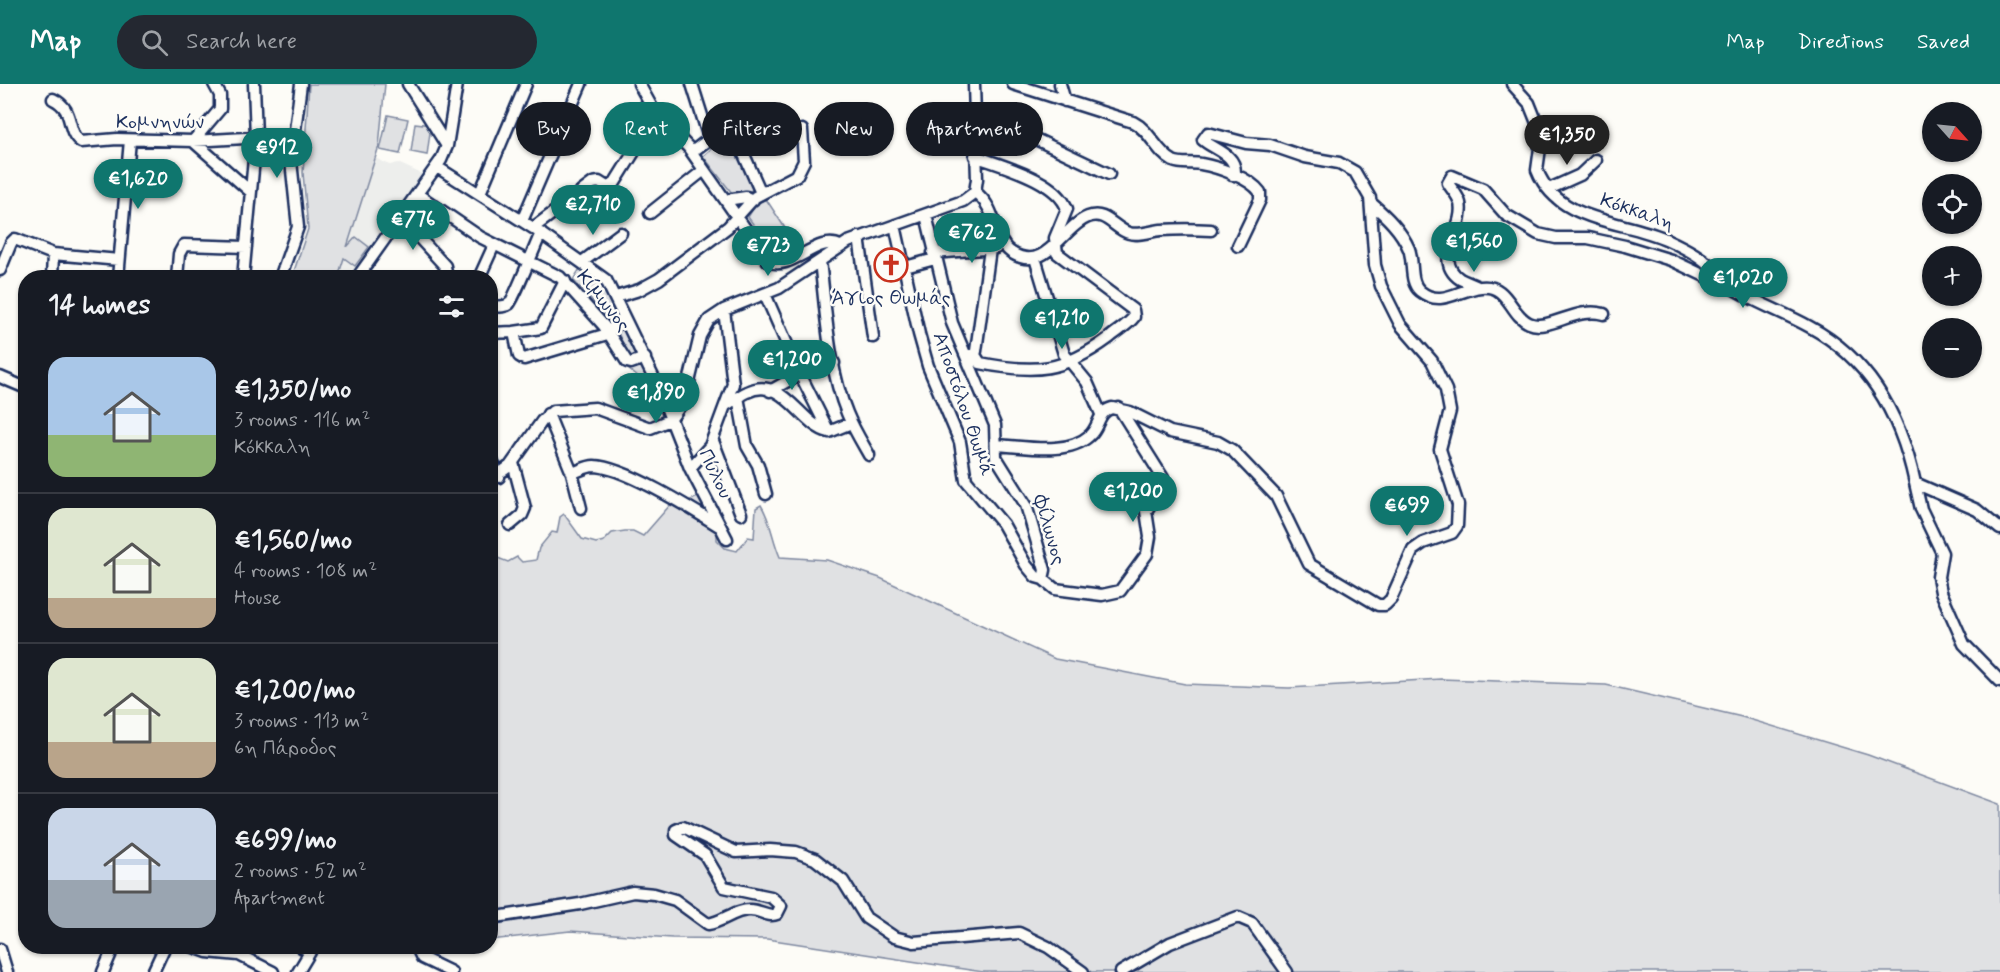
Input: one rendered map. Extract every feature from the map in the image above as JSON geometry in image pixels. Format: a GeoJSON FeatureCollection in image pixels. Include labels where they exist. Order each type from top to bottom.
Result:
{"type":"FeatureCollection","features":[{"type":"Feature","properties":{"kind":"street"},"geometry":{"type":"LineString","coordinates":[[214,84],[220,95],[220,109],[193,141],[251,192]]}},
{"type":"Feature","properties":{"kind":"street"},"geometry":{"type":"LineString","coordinates":[[244,270],[256,137],[254,84]]}},
{"type":"Feature","properties":{"kind":"street"},"geometry":{"type":"LineString","coordinates":[[283,270],[299,222],[291,175],[301,84]]}},
{"type":"Feature","properties":{"kind":"street"},"geometry":{"type":"LineString","coordinates":[[408,84],[431,117],[439,138],[447,146]]}},
{"type":"Feature","properties":{"kind":"street"},"geometry":{"type":"LineString","coordinates":[[363,270],[437,167],[447,146],[457,84]]}},
{"type":"Feature","properties":{"kind":"street"},"geometry":{"type":"LineString","coordinates":[[480,193],[526,84]]}},
{"type":"Feature","properties":{"kind":"street"},"geometry":{"type":"LineString","coordinates":[[522,221],[581,84]]}},
{"type":"Feature","properties":{"kind":"street"},"geometry":{"type":"LineString","coordinates":[[639,84],[649,102]]}},
{"type":"Feature","properties":{"kind":"street"},"geometry":{"type":"LineString","coordinates":[[692,84],[702,114]]}},
{"type":"Feature","properties":{"kind":"street"},"geometry":{"type":"LineString","coordinates":[[974,84],[974,102]]}},
{"type":"Feature","properties":{"kind":"street"},"geometry":{"type":"LineString","coordinates":[[1012,84],[1137,124],[1149,133],[1164,153],[1174,161],[1201,164],[1254,185],[1261,196],[1238,246]]}},
{"type":"Feature","properties":{"kind":"street"},"geometry":{"type":"LineString","coordinates":[[1060,84],[1065,101]]}},
{"type":"Feature","properties":{"kind":"street","name":"Κόκκαλη"},"geometry":{"type":"LineString","coordinates":[[1512,84],[1529,103],[1537,120],[1541,141],[1537,170],[1549,189],[1563,204],[1601,222],[1672,242],[1708,265],[1729,286],[1818,332],[1863,370],[1883,395],[1898,424],[1921,509],[1942,552],[1938,574],[1941,592],[1964,644],[2000,681]]}},
{"type":"Feature","properties":{"kind":"street","name":"Κομνηνών"},"geometry":{"type":"LineString","coordinates":[[53,99],[67,110],[78,141],[193,141],[270,137],[293,143]]}},
{"type":"Feature","properties":{"kind":"street"},"geometry":{"type":"LineString","coordinates":[[431,117],[451,121]]}},
{"type":"Feature","properties":{"kind":"street"},"geometry":{"type":"LineString","coordinates":[[615,297],[635,292],[659,279],[729,227],[757,196],[800,171],[804,161],[802,130]]}},
{"type":"Feature","properties":{"kind":"street"},"geometry":{"type":"LineString","coordinates":[[996,445],[1047,447],[1071,444],[1091,435],[1101,414],[1109,408],[1119,408],[1170,432],[1218,442],[1232,450],[1276,496],[1309,564],[1372,602],[1385,605],[1391,599],[1413,550],[1423,543],[1452,533],[1457,526],[1459,514],[1440,449],[1449,416],[1449,399],[1432,361],[1403,329],[1382,286],[1373,249],[1371,203],[1362,181],[1346,165],[1208,133],[1203,140],[1224,153],[1234,164],[1235,172],[1232,175]]}},
{"type":"Feature","properties":{"kind":"street"},"geometry":{"type":"LineString","coordinates":[[118,270],[130,140]]}},
{"type":"Feature","properties":{"kind":"street"},"geometry":{"type":"LineString","coordinates":[[1043,143],[1109,174]]}},
{"type":"Feature","properties":{"kind":"street"},"geometry":{"type":"LineString","coordinates":[[692,152],[702,144]]}},
{"type":"Feature","properties":{"kind":"street"},"geometry":{"type":"LineString","coordinates":[[690,150],[763,256],[771,263],[784,262],[831,243],[840,246]]}},
{"type":"Feature","properties":{"kind":"street"},"geometry":{"type":"LineString","coordinates":[[498,306],[506,306],[512,302],[537,230],[593,183],[609,187],[614,184],[631,156]]}},
{"type":"Feature","properties":{"kind":"street"},"geometry":{"type":"LineString","coordinates":[[742,156],[757,196]]}},
{"type":"Feature","properties":{"kind":"street"},"geometry":{"type":"LineString","coordinates":[[498,476],[513,463],[548,414],[571,408],[595,408],[650,428],[670,420],[686,395],[703,328],[724,310],[765,294],[820,261],[840,246],[859,237],[963,201],[975,192],[977,179],[975,156],[1038,181],[1062,200],[1066,212],[1054,246],[1062,257],[1133,310],[1133,319],[1071,363],[1034,369],[980,363],[970,355],[990,249]]}},
{"type":"Feature","properties":{"kind":"street"},"geometry":{"type":"LineString","coordinates":[[1549,189],[1580,175],[1596,160]]}},
{"type":"Feature","properties":{"kind":"street","name":"Πύλου"},"geometry":{"type":"LineString","coordinates":[[437,167],[537,230],[606,280],[645,358],[690,468],[727,539]]}},
{"type":"Feature","properties":{"kind":"street"},"geometry":{"type":"LineString","coordinates":[[650,213],[704,170]]}},
{"type":"Feature","properties":{"kind":"street"},"geometry":{"type":"LineString","coordinates":[[1478,287],[1456,275],[1449,257],[1449,249],[1461,215],[1459,198],[1448,183],[1452,176],[1483,189],[1506,215],[1538,234],[1556,238],[1588,238],[1625,246],[1671,260],[1709,278],[1720,279]]}},
{"type":"Feature","properties":{"kind":"street"},"geometry":{"type":"LineString","coordinates":[[975,192],[990,207],[1005,246],[1019,256],[1035,258],[1045,254],[1076,223],[1094,215],[1104,217],[1132,234],[1178,229],[1211,230]]}},
{"type":"Feature","properties":{"kind":"street","name":"Κίμωνος"},"geometry":{"type":"LineString","coordinates":[[417,194],[494,245],[565,281],[609,332],[625,360],[631,363],[645,358]]}},
{"type":"Feature","properties":{"kind":"street"},"geometry":{"type":"LineString","coordinates":[[726,200],[757,196]]}},
{"type":"Feature","properties":{"kind":"street"},"geometry":{"type":"LineString","coordinates":[[1371,203],[1395,226],[1405,241],[1413,262],[1414,282],[1421,292],[1439,299],[1487,286],[1500,291],[1520,316],[1535,325],[1546,325],[1578,313],[1604,314]]}},
{"type":"Feature","properties":{"kind":"street","name":"Φίλωνος"},"geometry":{"type":"LineString","coordinates":[[926,214],[934,256],[952,323],[970,355],[995,423],[997,460],[1015,485],[1026,506],[1045,570],[1040,578]]}},
{"type":"Feature","properties":{"kind":"street"},"geometry":{"type":"LineString","coordinates":[[400,217],[445,266],[446,270]]}},
{"type":"Feature","properties":{"kind":"street","name":"Αποστόλου Θωμά"},"geometry":{"type":"LineString","coordinates":[[895,225],[928,366],[960,442],[966,480],[1003,524],[1023,562],[1040,578]]}},
{"type":"Feature","properties":{"kind":"street"},"geometry":{"type":"LineString","coordinates":[[582,262],[621,233]]}},
{"type":"Feature","properties":{"kind":"street"},"geometry":{"type":"LineString","coordinates":[[859,237],[873,337]]}},
{"type":"Feature","properties":{"kind":"street"},"geometry":{"type":"LineString","coordinates":[[0,270],[11,243],[15,239],[53,254],[119,260]]}},
{"type":"Feature","properties":{"kind":"street"},"geometry":{"type":"LineString","coordinates":[[178,270],[179,254],[187,244],[246,247]]}},
{"type":"Feature","properties":{"kind":"street"},"geometry":{"type":"LineString","coordinates":[[483,270],[494,245]]}},
{"type":"Feature","properties":{"kind":"street"},"geometry":{"type":"LineString","coordinates":[[905,267],[934,256],[1005,246]]}},
{"type":"Feature","properties":{"kind":"street"},"geometry":{"type":"LineString","coordinates":[[52,270],[53,254]]}},
{"type":"Feature","properties":{"kind":"street"},"geometry":{"type":"LineString","coordinates":[[1035,258],[1062,350],[1087,381],[1101,414]]}},
{"type":"Feature","properties":{"kind":"street"},"geometry":{"type":"LineString","coordinates":[[820,261],[834,363],[851,423],[869,455]]}},
{"type":"Feature","properties":{"kind":"street"},"geometry":{"type":"LineString","coordinates":[[498,333],[541,328],[565,281]]}},
{"type":"Feature","properties":{"kind":"street"},"geometry":{"type":"LineString","coordinates":[[765,294],[800,374],[829,432]]}},
{"type":"Feature","properties":{"kind":"street"},"geometry":{"type":"LineString","coordinates":[[690,468],[713,441],[733,384],[724,310]]}},
{"type":"Feature","properties":{"kind":"street"},"geometry":{"type":"LineString","coordinates":[[514,332],[519,356],[523,359],[609,332],[624,319]]}},
{"type":"Feature","properties":{"kind":"street"},"geometry":{"type":"LineString","coordinates":[[770,391],[800,374],[834,363]]}},
{"type":"Feature","properties":{"kind":"street"},"geometry":{"type":"LineString","coordinates":[[0,378],[18,385]]}},
{"type":"Feature","properties":{"kind":"street"},"geometry":{"type":"LineString","coordinates":[[726,405],[750,390],[770,391],[788,399],[816,425],[829,432]]}},
{"type":"Feature","properties":{"kind":"street"},"geometry":{"type":"LineString","coordinates":[[738,397],[747,446],[758,465],[766,494]]}},
{"type":"Feature","properties":{"kind":"street"},"geometry":{"type":"LineString","coordinates":[[1040,578],[1055,589],[1111,594],[1124,587],[1147,554],[1150,537],[1146,511],[1162,487],[1163,478],[1119,408]]}},
{"type":"Feature","properties":{"kind":"street"},"geometry":{"type":"LineString","coordinates":[[548,414],[572,473],[581,508]]}},
{"type":"Feature","properties":{"kind":"street"},"geometry":{"type":"LineString","coordinates":[[829,432],[851,423]]}},
{"type":"Feature","properties":{"kind":"street"},"geometry":{"type":"LineString","coordinates":[[713,441],[741,514]]}},
{"type":"Feature","properties":{"kind":"street"},"geometry":{"type":"LineString","coordinates":[[510,525],[522,515],[525,508],[513,463]]}},
{"type":"Feature","properties":{"kind":"street"},"geometry":{"type":"LineString","coordinates":[[572,473],[590,466],[616,473],[664,494],[720,526]]}},
{"type":"Feature","properties":{"kind":"street"},"geometry":{"type":"LineString","coordinates":[[1915,483],[1977,510],[2000,529]]}},
{"type":"Feature","properties":{"kind":"street"},"geometry":{"type":"LineString","coordinates":[[498,917],[580,904],[633,892],[654,894],[675,900],[708,924],[743,910],[777,914],[781,906],[775,899],[724,887],[705,855],[676,835],[676,830],[682,826],[736,852],[770,850],[796,852],[815,859],[843,881],[866,918],[894,937],[914,942],[1019,933],[1048,947],[1083,972]]}},
{"type":"Feature","properties":{"kind":"street"},"geometry":{"type":"LineString","coordinates":[[1121,972],[1179,938],[1238,917],[1252,923],[1287,972]]}},
{"type":"Feature","properties":{"kind":"street"},"geometry":{"type":"LineString","coordinates":[[0,949],[7,972]]}},
{"type":"Feature","properties":{"kind":"street"},"geometry":{"type":"LineString","coordinates":[[103,972],[111,954]]}},
{"type":"Feature","properties":{"kind":"street"},"geometry":{"type":"LineString","coordinates":[[153,972],[161,954]]}},
{"type":"Feature","properties":{"kind":"street"},"geometry":{"type":"LineString","coordinates":[[224,954],[239,955],[273,972]]}},
{"type":"Feature","properties":{"kind":"street"},"geometry":{"type":"LineString","coordinates":[[298,972],[309,954]]}},
{"type":"Feature","properties":{"kind":"street"},"geometry":{"type":"LineString","coordinates":[[420,954],[422,958],[451,972]]}},
{"type":"Feature","properties":{"kind":"shaded area"},"geometry":{"type":"Polygon","coordinates":[[[309,84],[385,84],[379,146],[347,247],[356,237],[369,247],[355,266],[344,258],[340,270],[294,270],[308,229],[303,173],[309,84]]]}},
{"type":"Feature","properties":{"kind":"shaded area"},"geometry":{"type":"Polygon","coordinates":[[[388,115],[408,119],[400,154],[380,150],[388,115]]]}},
{"type":"Feature","properties":{"kind":"shaded area"},"geometry":{"type":"Polygon","coordinates":[[[415,123],[431,125],[427,155],[411,152],[415,123]]]}},
{"type":"Feature","properties":{"kind":"shaded area"},"geometry":{"type":"Polygon","coordinates":[[[703,156],[740,156],[753,187],[751,191],[732,193],[703,156]]]}},
{"type":"Feature","properties":{"kind":"shaded area"},"geometry":{"type":"Polygon","coordinates":[[[373,157],[390,165],[398,163],[422,174],[424,179],[354,270],[332,269],[373,157]]]}},
{"type":"Feature","properties":{"kind":"shaded area"},"geometry":{"type":"Polygon","coordinates":[[[766,199],[785,228],[763,238],[748,217],[756,204],[766,199]]]}},
{"type":"Feature","properties":{"kind":"shaded area"},"geometry":{"type":"Polygon","coordinates":[[[581,267],[602,283],[619,317],[612,322],[573,280],[581,267]]]}},
{"type":"Feature","properties":{"kind":"shaded area"},"geometry":{"type":"Polygon","coordinates":[[[626,325],[643,355],[631,361],[618,332],[626,325]]]}},
{"type":"Feature","properties":{"kind":"shaded area"},"geometry":{"type":"Polygon","coordinates":[[[645,362],[654,380],[648,385],[628,369],[645,362]]]}},
{"type":"Feature","properties":{"kind":"shaded area"},"geometry":{"type":"Polygon","coordinates":[[[698,497],[717,526],[717,540],[725,548],[737,551],[748,537],[754,538],[756,508],[761,505],[780,557],[827,560],[880,578],[1055,659],[1185,684],[1289,688],[1441,679],[1606,685],[1742,717],[1868,755],[2000,804],[2000,972],[983,972],[767,939],[672,938],[570,931],[498,939],[498,558],[508,562],[517,557],[522,562],[536,560],[539,548],[552,532],[557,533],[560,517],[564,514],[582,539],[596,543],[604,541],[612,533],[625,531],[633,531],[643,536],[671,504],[681,504],[698,497]]]}},
{"type":"Feature","properties":{"kind":"place","name":"Άγιος Θωμάς"},"geometry":{"type":"Point","coordinates":[891,265]}}]}
